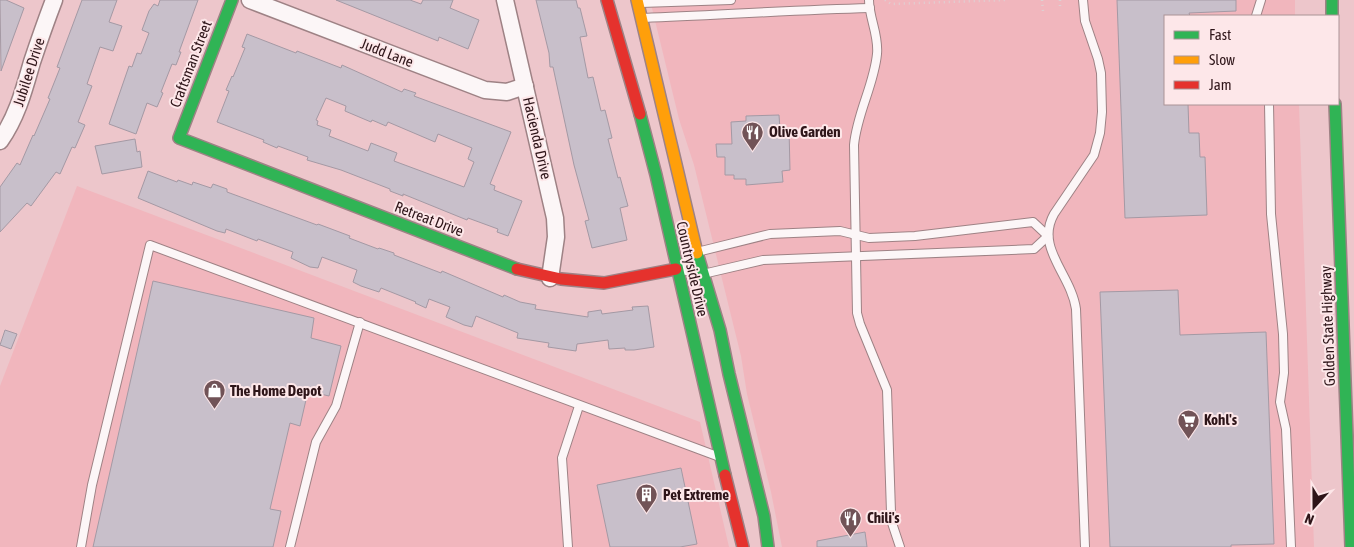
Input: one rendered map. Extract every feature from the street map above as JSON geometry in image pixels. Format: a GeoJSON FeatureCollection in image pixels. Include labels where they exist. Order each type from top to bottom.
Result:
{"type":"FeatureCollection","features":[{"type":"Feature","properties":{"kind":"main road","name":"Craftsman Street"},"geometry":{"type":"LineString","coordinates":[[179,138],[232,0]]}},
{"type":"Feature","properties":{"kind":"main road","name":"Countryside Drive"},"geometry":{"type":"LineString","coordinates":[[607,0],[623,62],[642,120],[743,547]]}},
{"type":"Feature","properties":{"kind":"main road"},"geometry":{"type":"LineString","coordinates":[[1332,0],[1332,15]]}},
{"type":"Feature","properties":{"kind":"main road","name":"Countryside Drive"},"geometry":{"type":"LineString","coordinates":[[638,2],[697,252],[720,330],[764,516],[768,547]]}},
{"type":"Feature","properties":{"kind":"main road","name":"Golden State Highway"},"geometry":{"type":"LineString","coordinates":[[1335,105],[1352,547]]}},
{"type":"Feature","properties":{"kind":"main road","name":"Retreat Drive"},"geometry":{"type":"LineString","coordinates":[[179,138],[520,270],[550,278],[606,283],[676,269]]}},
{"type":"Feature","properties":{"kind":"street","name":"Jubilee Drive"},"geometry":{"type":"LineString","coordinates":[[0,141],[19,106],[54,0]]}},
{"type":"Feature","properties":{"kind":"street","name":"Judd Lane"},"geometry":{"type":"LineString","coordinates":[[250,0],[485,90],[508,92],[525,86]]}},
{"type":"Feature","properties":{"kind":"street","name":"Hacienda Drive"},"geometry":{"type":"LineString","coordinates":[[505,0],[555,218],[556,237],[550,278]]}},
{"type":"Feature","properties":{"kind":"lane"},"geometry":{"type":"LineString","coordinates":[[638,2],[731,0]]}},
{"type":"Feature","properties":{"kind":"lane"},"geometry":{"type":"LineString","coordinates":[[1084,0],[1085,21],[1101,73],[1102,112],[1100,133],[1094,155],[1052,217],[1048,236],[1051,251],[1071,289],[1076,309],[1084,547]]}},
{"type":"Feature","properties":{"kind":"lane"},"geometry":{"type":"LineString","coordinates":[[1256,15],[1261,0]]}},
{"type":"Feature","properties":{"kind":"lane"},"geometry":{"type":"LineString","coordinates":[[642,18],[758,14],[869,4],[877,39],[877,55],[854,139],[858,320],[887,390],[891,512],[892,523],[900,547]]}},
{"type":"Feature","properties":{"kind":"lane"},"geometry":{"type":"LineString","coordinates":[[1269,105],[1272,214],[1283,334],[1284,373],[1280,402],[1286,429],[1290,547]]}},
{"type":"Feature","properties":{"kind":"lane"},"geometry":{"type":"LineString","coordinates":[[676,269],[697,252],[778,233],[840,231],[868,238],[915,236],[1033,222],[1048,236]]}},
{"type":"Feature","properties":{"kind":"lane"},"geometry":{"type":"LineString","coordinates":[[676,269],[703,274],[763,260],[1034,250],[1048,236]]}},
{"type":"Feature","properties":{"kind":"lane"},"geometry":{"type":"LineString","coordinates":[[81,547],[92,485],[150,246],[360,322],[721,458]]}},
{"type":"Feature","properties":{"kind":"lane"},"geometry":{"type":"LineString","coordinates":[[290,547],[316,442],[336,406],[360,322]]}},
{"type":"Feature","properties":{"kind":"lane"},"geometry":{"type":"LineString","coordinates":[[568,547],[562,458],[579,406]]}},
{"type":"Feature","properties":{"kind":"path"},"geometry":{"type":"LineString","coordinates":[[885,0],[891,4],[1006,0]]}},
{"type":"Feature","properties":{"kind":"path"},"geometry":{"type":"LineString","coordinates":[[1042,0],[1043,11]]}},
{"type":"Feature","properties":{"kind":"path"},"geometry":{"type":"LineString","coordinates":[[1060,0],[1060,10]]}},
{"type":"Feature","properties":{"kind":"shaded area"},"geometry":{"type":"Polygon","coordinates":[[[650,0],[1295,0],[1295,15],[1164,15],[1164,105],[1299,105],[1314,547],[782,547],[771,492],[747,394],[741,356],[694,165],[679,119],[650,0]]]}},
{"type":"Feature","properties":{"kind":"shaded area"},"geometry":{"type":"Polygon","coordinates":[[[77,186],[700,422],[729,547],[0,547],[0,386],[77,186]]]}},
{"type":"Feature","properties":{"kind":"building"},"geometry":{"type":"Polygon","coordinates":[[[0,0],[6,0],[24,8],[1,71],[0,0]]]}},
{"type":"Feature","properties":{"kind":"building"},"geometry":{"type":"Polygon","coordinates":[[[82,0],[117,0],[109,22],[122,26],[113,51],[100,47],[87,84],[92,86],[78,122],[85,125],[75,148],[72,147],[60,174],[56,172],[31,206],[27,203],[0,232],[0,187],[17,163],[20,165],[34,136],[50,99],[48,98],[60,68],[57,67],[82,0]]]}},
{"type":"Feature","properties":{"kind":"building"},"geometry":{"type":"Polygon","coordinates":[[[160,0],[198,0],[179,52],[181,52],[176,65],[172,64],[157,107],[147,103],[136,134],[109,124],[129,66],[132,67],[137,53],[141,54],[149,33],[142,30],[149,11],[154,4],[158,6],[160,0]]]}},
{"type":"Feature","properties":{"kind":"building"},"geometry":{"type":"Polygon","coordinates":[[[336,0],[410,0],[421,4],[423,0],[453,0],[450,8],[479,20],[468,49],[439,37],[438,41],[336,0]]]}},
{"type":"Feature","properties":{"kind":"building"},"geometry":{"type":"Polygon","coordinates":[[[536,0],[576,0],[578,8],[580,8],[587,36],[580,37],[588,78],[593,77],[601,111],[605,110],[612,138],[608,139],[618,178],[620,177],[628,206],[620,208],[627,240],[592,248],[585,221],[589,220],[574,165],[553,67],[550,67],[549,53],[536,0]]]}},
{"type":"Feature","properties":{"kind":"building"},"geometry":{"type":"Polygon","coordinates":[[[1117,0],[1236,0],[1236,11],[1164,15],[1164,105],[1188,105],[1189,133],[1199,133],[1200,157],[1205,157],[1207,215],[1125,218],[1117,0]]]}},
{"type":"Feature","properties":{"kind":"building"},"geometry":{"type":"Polygon","coordinates":[[[247,34],[341,68],[342,65],[402,92],[404,89],[416,93],[414,96],[511,132],[490,184],[495,186],[494,190],[522,201],[508,236],[497,232],[498,229],[468,218],[467,220],[403,194],[403,196],[341,170],[307,160],[308,157],[278,146],[277,148],[263,142],[264,140],[217,122],[229,91],[226,90],[245,48],[242,47],[247,34]],[[326,98],[316,120],[318,121],[317,125],[331,130],[329,136],[368,151],[371,143],[397,153],[394,161],[464,187],[474,162],[468,159],[472,148],[438,134],[435,142],[388,122],[386,126],[372,120],[371,122],[345,111],[346,106],[326,98]]]}},
{"type":"Feature","properties":{"kind":"building","name":"Olive Garden"},"geometry":{"type":"Polygon","coordinates":[[[779,115],[780,129],[789,129],[790,170],[782,171],[783,182],[746,185],[746,179],[734,179],[734,175],[725,175],[725,157],[717,157],[716,144],[732,144],[731,122],[746,121],[746,116],[779,115]]]}},
{"type":"Feature","properties":{"kind":"building"},"geometry":{"type":"Polygon","coordinates":[[[135,139],[137,152],[140,151],[142,167],[102,174],[95,146],[135,139]]]}},
{"type":"Feature","properties":{"kind":"building"},"geometry":{"type":"Polygon","coordinates":[[[148,171],[177,182],[178,180],[192,185],[193,182],[211,188],[213,184],[227,189],[227,192],[350,236],[349,238],[394,253],[394,255],[441,273],[442,271],[503,297],[504,295],[520,302],[536,305],[535,309],[588,317],[588,312],[601,310],[602,314],[633,310],[632,307],[648,306],[654,347],[634,350],[625,350],[625,348],[609,349],[608,340],[577,344],[576,351],[548,347],[549,343],[517,338],[518,333],[476,316],[472,327],[464,325],[446,317],[450,307],[429,299],[426,308],[381,288],[379,292],[353,282],[357,270],[322,257],[318,268],[310,267],[291,258],[293,252],[226,229],[225,233],[217,231],[138,198],[148,171]]]}},
{"type":"Feature","properties":{"kind":"building","name":"The Home Depot"},"geometry":{"type":"Polygon","coordinates":[[[153,281],[314,318],[311,338],[341,346],[329,396],[308,391],[300,426],[290,423],[270,509],[281,511],[273,547],[93,547],[153,281]]]}},
{"type":"Feature","properties":{"kind":"building","name":"Kohl's"},"geometry":{"type":"Polygon","coordinates":[[[1178,290],[1180,335],[1266,332],[1274,544],[1231,545],[1231,547],[1110,547],[1100,292],[1178,290]]]}},
{"type":"Feature","properties":{"kind":"building"},"geometry":{"type":"Polygon","coordinates":[[[5,330],[17,334],[11,349],[0,345],[5,330]]]}},
{"type":"Feature","properties":{"kind":"building","name":"Pet Extreme"},"geometry":{"type":"Polygon","coordinates":[[[681,468],[697,544],[680,547],[610,547],[597,485],[681,468]]]}},
{"type":"Feature","properties":{"kind":"building","name":"Chili's"},"geometry":{"type":"Polygon","coordinates":[[[865,532],[867,547],[817,547],[817,541],[865,532]]]}},
{"type":"Feature","properties":{"kind":"traffic: fast"},"geometry":{"type":"LineString","coordinates":[[232,0],[179,138],[517,269]]}},
{"type":"Feature","properties":{"kind":"traffic: fast"},"geometry":{"type":"LineString","coordinates":[[1332,0],[1332,15]]}},
{"type":"Feature","properties":{"kind":"traffic: fast"},"geometry":{"type":"LineString","coordinates":[[1335,105],[1351,547]]}},
{"type":"Feature","properties":{"kind":"traffic: fast"},"geometry":{"type":"LineString","coordinates":[[640,114],[656,175],[725,475]]}},
{"type":"Feature","properties":{"kind":"traffic: fast"},"geometry":{"type":"LineString","coordinates":[[697,253],[720,330],[764,516],[768,547]]}},
{"type":"Feature","properties":{"kind":"traffic: slow"},"geometry":{"type":"LineString","coordinates":[[637,0],[697,253]]}},
{"type":"Feature","properties":{"kind":"traffic: jam"},"geometry":{"type":"LineString","coordinates":[[607,0],[640,114]]}},
{"type":"Feature","properties":{"kind":"traffic: jam"},"geometry":{"type":"LineString","coordinates":[[517,269],[561,279],[604,283],[676,269]]}},
{"type":"Feature","properties":{"kind":"traffic: jam"},"geometry":{"type":"LineString","coordinates":[[725,475],[743,547]]}},
{"type":"Feature","properties":{"kind":"place","name":"Olive Garden"},"geometry":{"type":"Point","coordinates":[753,151]}},
{"type":"Feature","properties":{"kind":"place","name":"The Home Depot"},"geometry":{"type":"Point","coordinates":[214,410]}},
{"type":"Feature","properties":{"kind":"place","name":"Kohl's"},"geometry":{"type":"Point","coordinates":[1188,439]}},
{"type":"Feature","properties":{"kind":"place","name":"Pet Extreme"},"geometry":{"type":"Point","coordinates":[647,514]}},
{"type":"Feature","properties":{"kind":"place","name":"Chili's"},"geometry":{"type":"Point","coordinates":[851,537]}}]}
